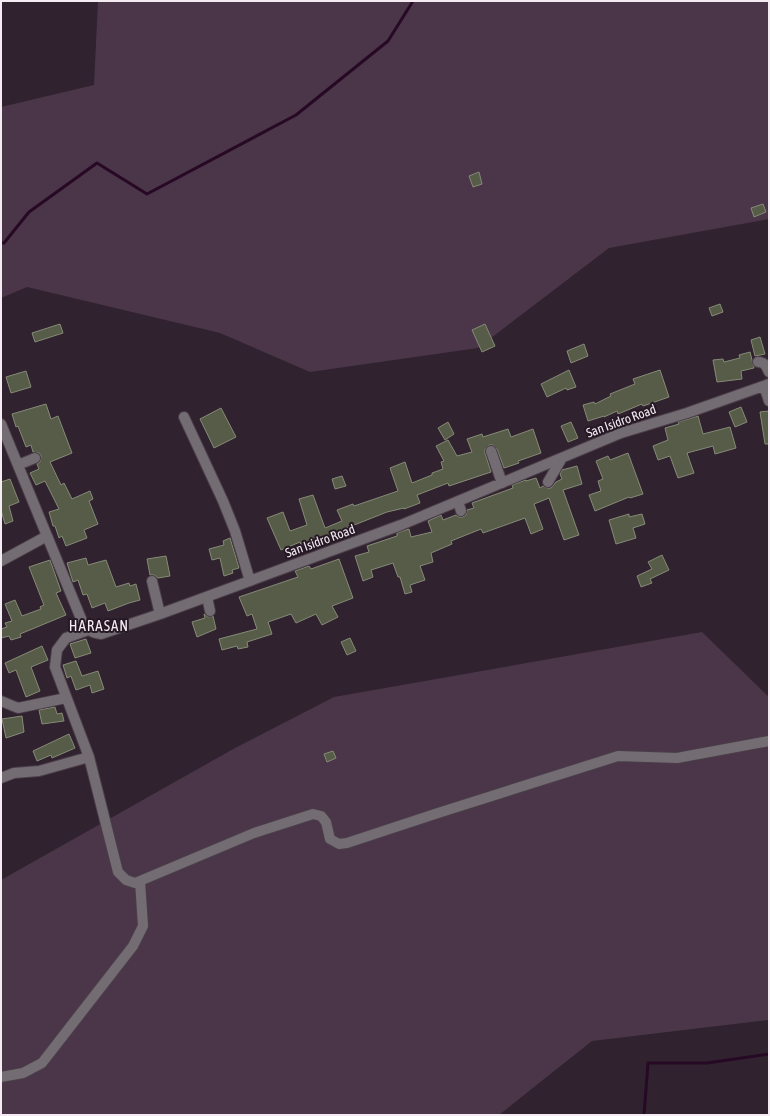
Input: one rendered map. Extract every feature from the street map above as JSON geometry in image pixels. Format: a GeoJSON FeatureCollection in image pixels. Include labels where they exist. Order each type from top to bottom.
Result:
{"type":"FeatureCollection","features":[{"type":"Feature","properties":{"kind":"street"},"geometry":{"type":"LineString","coordinates":[[758,362],[763,362],[769,372]]}},
{"type":"Feature","properties":{"kind":"street"},"geometry":{"type":"LineString","coordinates":[[766,385],[769,401]]}},
{"type":"Feature","properties":{"kind":"street","name":"San Isidro Road"},"geometry":{"type":"LineString","coordinates":[[88,630],[93,633],[101,634],[250,582],[401,525],[621,433],[687,413],[766,385]]}},
{"type":"Feature","properties":{"kind":"street"},"geometry":{"type":"LineString","coordinates":[[184,417],[223,501],[241,546],[250,582]]}},
{"type":"Feature","properties":{"kind":"street"},"geometry":{"type":"LineString","coordinates":[[1,424],[70,594],[82,621],[88,630],[66,638],[57,650],[55,667],[89,757],[118,872],[126,880],[135,883],[254,833],[313,814],[321,816],[326,822],[330,839],[339,844],[347,843],[618,756],[677,758],[769,741]]}},
{"type":"Feature","properties":{"kind":"street"},"geometry":{"type":"LineString","coordinates":[[491,451],[502,483]]}},
{"type":"Feature","properties":{"kind":"street"},"geometry":{"type":"LineString","coordinates":[[18,465],[35,458]]}},
{"type":"Feature","properties":{"kind":"street"},"geometry":{"type":"LineString","coordinates":[[548,482],[562,458]]}},
{"type":"Feature","properties":{"kind":"street"},"geometry":{"type":"LineString","coordinates":[[458,501],[461,512]]}},
{"type":"Feature","properties":{"kind":"street"},"geometry":{"type":"LineString","coordinates":[[1,561],[47,536]]}},
{"type":"Feature","properties":{"kind":"street"},"geometry":{"type":"LineString","coordinates":[[152,581],[160,614]]}},
{"type":"Feature","properties":{"kind":"street"},"geometry":{"type":"LineString","coordinates":[[206,597],[210,611]]}},
{"type":"Feature","properties":{"kind":"street"},"geometry":{"type":"LineString","coordinates":[[1,700],[18,708],[66,698]]}},
{"type":"Feature","properties":{"kind":"street"},"geometry":{"type":"LineString","coordinates":[[1,778],[14,773],[40,771],[89,757]]}},
{"type":"Feature","properties":{"kind":"street"},"geometry":{"type":"LineString","coordinates":[[1,1077],[23,1073],[42,1063],[133,946],[143,926],[140,881]]}},
{"type":"Feature","properties":{"kind":"shaded area"},"geometry":{"type":"Polygon","coordinates":[[[98,1],[769,1],[769,219],[609,248],[478,348],[310,372],[220,333],[27,287],[1,298],[1,107],[94,85],[98,1]]]}},
{"type":"Feature","properties":{"kind":"shaded area"},"geometry":{"type":"Polygon","coordinates":[[[702,632],[769,697],[769,1020],[592,1041],[499,1115],[1,1115],[1,880],[235,748],[334,697],[702,632]]]}},
{"type":"Feature","properties":{"kind":"building"},"geometry":{"type":"Polygon","coordinates":[[[479,172],[482,184],[473,187],[469,176],[479,172]]]}},
{"type":"Feature","properties":{"kind":"building"},"geometry":{"type":"Polygon","coordinates":[[[763,204],[766,212],[754,217],[751,208],[763,204]]]}},
{"type":"Feature","properties":{"kind":"building"},"geometry":{"type":"Polygon","coordinates":[[[720,304],[723,312],[712,316],[709,308],[720,304]]]}},
{"type":"Feature","properties":{"kind":"building"},"geometry":{"type":"Polygon","coordinates":[[[60,324],[63,333],[35,342],[32,333],[60,324]]]}},
{"type":"Feature","properties":{"kind":"building"},"geometry":{"type":"Polygon","coordinates":[[[485,324],[495,346],[482,352],[472,330],[485,324]]]}},
{"type":"Feature","properties":{"kind":"building"},"geometry":{"type":"Polygon","coordinates":[[[760,337],[765,354],[755,356],[751,340],[760,337]]]}},
{"type":"Feature","properties":{"kind":"building"},"geometry":{"type":"Polygon","coordinates":[[[584,344],[588,356],[571,363],[567,351],[584,344]]]}},
{"type":"Feature","properties":{"kind":"building"},"geometry":{"type":"Polygon","coordinates":[[[750,352],[754,368],[741,371],[742,379],[717,382],[713,360],[723,359],[724,362],[740,358],[739,355],[750,352]]]}},
{"type":"Feature","properties":{"kind":"building"},"geometry":{"type":"Polygon","coordinates":[[[569,370],[576,387],[567,390],[566,388],[547,397],[541,384],[569,370]]]}},
{"type":"Feature","properties":{"kind":"building"},"geometry":{"type":"Polygon","coordinates":[[[660,370],[669,397],[643,406],[642,404],[618,414],[617,411],[604,417],[588,421],[583,405],[594,402],[595,404],[611,396],[610,394],[635,384],[633,379],[660,370]]]}},
{"type":"Feature","properties":{"kind":"building"},"geometry":{"type":"Polygon","coordinates":[[[26,371],[31,387],[11,393],[6,377],[26,371]]]}},
{"type":"Feature","properties":{"kind":"building"},"geometry":{"type":"Polygon","coordinates":[[[46,404],[51,419],[58,416],[72,453],[50,462],[61,485],[64,483],[72,499],[90,491],[93,499],[89,501],[98,524],[84,530],[87,538],[66,546],[62,536],[59,538],[55,526],[53,526],[49,512],[59,509],[45,481],[36,485],[30,473],[39,469],[37,464],[40,462],[41,456],[39,453],[33,452],[31,445],[26,447],[18,426],[16,427],[12,414],[46,404]]]}},
{"type":"Feature","properties":{"kind":"building"},"geometry":{"type":"Polygon","coordinates":[[[741,407],[747,422],[735,427],[729,412],[741,407]]]}},
{"type":"Feature","properties":{"kind":"building"},"geometry":{"type":"Polygon","coordinates":[[[221,408],[236,437],[214,448],[200,419],[221,408]]]}},
{"type":"Feature","properties":{"kind":"building"},"geometry":{"type":"Polygon","coordinates":[[[769,411],[769,444],[765,444],[760,412],[769,411]]]}},
{"type":"Feature","properties":{"kind":"building"},"geometry":{"type":"Polygon","coordinates":[[[698,416],[703,434],[730,427],[736,448],[715,454],[713,446],[687,453],[694,473],[678,478],[670,456],[658,460],[653,446],[668,440],[665,428],[698,416]]]}},
{"type":"Feature","properties":{"kind":"building"},"geometry":{"type":"Polygon","coordinates":[[[448,422],[454,434],[445,440],[438,428],[448,422]]]}},
{"type":"Feature","properties":{"kind":"building"},"geometry":{"type":"Polygon","coordinates":[[[571,422],[578,438],[568,442],[561,426],[571,422]]]}},
{"type":"Feature","properties":{"kind":"building"},"geometry":{"type":"Polygon","coordinates":[[[508,429],[511,437],[533,429],[541,453],[518,461],[519,463],[504,468],[497,449],[493,445],[489,445],[485,449],[485,453],[491,472],[449,486],[448,483],[417,495],[420,503],[404,509],[387,512],[339,531],[342,537],[333,540],[331,536],[312,542],[313,544],[302,548],[300,542],[281,550],[267,518],[283,512],[290,531],[307,525],[299,499],[313,495],[325,528],[342,521],[337,510],[353,504],[354,506],[398,491],[390,468],[405,462],[412,483],[443,469],[441,462],[444,461],[436,446],[448,440],[457,456],[472,452],[467,439],[482,434],[483,437],[508,429]]]}},
{"type":"Feature","properties":{"kind":"building"},"geometry":{"type":"Polygon","coordinates":[[[628,453],[643,494],[629,497],[595,511],[589,495],[601,491],[598,481],[603,479],[596,461],[608,456],[610,460],[628,453]]]}},
{"type":"Feature","properties":{"kind":"building"},"geometry":{"type":"Polygon","coordinates":[[[577,466],[582,484],[563,490],[579,535],[564,540],[549,498],[534,504],[543,529],[531,534],[525,518],[483,533],[481,529],[451,541],[452,544],[431,553],[433,562],[420,566],[425,580],[410,585],[412,592],[405,594],[400,577],[398,577],[393,563],[371,570],[373,577],[363,581],[355,556],[369,552],[367,546],[397,536],[397,533],[409,529],[411,537],[432,532],[428,521],[441,515],[443,520],[456,515],[463,517],[466,515],[467,510],[474,508],[472,503],[513,488],[512,485],[526,480],[536,478],[540,488],[543,486],[551,488],[556,482],[562,479],[560,474],[562,470],[577,466]]]}},
{"type":"Feature","properties":{"kind":"building"},"geometry":{"type":"Polygon","coordinates":[[[342,476],[346,486],[335,489],[332,479],[342,476]]]}},
{"type":"Feature","properties":{"kind":"building"},"geometry":{"type":"Polygon","coordinates":[[[10,479],[19,502],[9,506],[13,521],[5,524],[1,510],[1,482],[10,479]]]}},
{"type":"Feature","properties":{"kind":"building"},"geometry":{"type":"Polygon","coordinates":[[[629,514],[629,517],[642,514],[645,524],[633,528],[636,538],[616,544],[609,520],[629,514]]]}},
{"type":"Feature","properties":{"kind":"building"},"geometry":{"type":"Polygon","coordinates":[[[230,538],[239,568],[232,570],[233,573],[224,576],[220,558],[212,560],[209,549],[224,545],[223,541],[230,538]]]}},
{"type":"Feature","properties":{"kind":"building"},"geometry":{"type":"Polygon","coordinates":[[[662,555],[669,570],[650,579],[652,583],[641,587],[637,576],[652,569],[648,562],[662,555]]]}},
{"type":"Feature","properties":{"kind":"building"},"geometry":{"type":"Polygon","coordinates":[[[166,556],[170,576],[158,578],[154,575],[150,575],[147,559],[166,556]]]}},
{"type":"Feature","properties":{"kind":"building"},"geometry":{"type":"Polygon","coordinates":[[[86,558],[88,565],[106,560],[116,587],[129,583],[130,586],[136,584],[140,600],[108,611],[105,603],[92,608],[87,594],[83,595],[78,580],[73,582],[67,563],[86,558]]]}},
{"type":"Feature","properties":{"kind":"building"},"geometry":{"type":"Polygon","coordinates":[[[339,559],[353,598],[332,606],[338,617],[322,625],[316,614],[296,623],[291,614],[268,622],[272,634],[247,642],[248,647],[238,649],[237,646],[222,650],[219,639],[257,629],[252,614],[247,616],[239,597],[298,577],[295,571],[309,566],[311,569],[339,559]]]}},
{"type":"Feature","properties":{"kind":"building"},"geometry":{"type":"Polygon","coordinates":[[[50,560],[61,591],[56,593],[66,615],[20,634],[21,637],[11,640],[9,636],[1,638],[1,629],[7,627],[5,623],[12,621],[5,604],[15,600],[22,616],[41,609],[40,607],[44,605],[29,567],[50,560]]]}},
{"type":"Feature","properties":{"kind":"building"},"geometry":{"type":"Polygon","coordinates":[[[204,614],[208,617],[213,616],[216,629],[197,637],[192,622],[205,618],[204,614]]]}},
{"type":"Feature","properties":{"kind":"building"},"geometry":{"type":"Polygon","coordinates":[[[350,638],[356,651],[347,655],[341,642],[350,638]]]}},
{"type":"Feature","properties":{"kind":"building"},"geometry":{"type":"Polygon","coordinates":[[[86,639],[91,653],[75,658],[70,644],[86,639]]]}},
{"type":"Feature","properties":{"kind":"building"},"geometry":{"type":"Polygon","coordinates":[[[42,646],[48,660],[31,667],[40,691],[26,697],[16,670],[9,673],[5,663],[42,646]]]}},
{"type":"Feature","properties":{"kind":"building"},"geometry":{"type":"Polygon","coordinates":[[[76,661],[82,676],[98,671],[104,689],[92,693],[90,685],[76,690],[71,676],[67,678],[63,665],[76,661]]]}},
{"type":"Feature","properties":{"kind":"building"},"geometry":{"type":"Polygon","coordinates":[[[55,707],[57,714],[62,713],[64,721],[42,724],[39,710],[55,707]]]}},
{"type":"Feature","properties":{"kind":"building"},"geometry":{"type":"Polygon","coordinates":[[[22,716],[24,732],[6,738],[2,719],[22,716]]]}},
{"type":"Feature","properties":{"kind":"building"},"geometry":{"type":"Polygon","coordinates":[[[69,734],[75,748],[52,758],[51,755],[37,761],[33,751],[69,734]]]}},
{"type":"Feature","properties":{"kind":"building"},"geometry":{"type":"Polygon","coordinates":[[[333,751],[336,758],[327,762],[324,754],[333,751]]]}},
{"type":"Feature","properties":{"kind":"waterway"},"geometry":{"type":"LineString","coordinates":[[1,243],[4,243],[29,212],[97,163],[147,194],[296,115],[388,41],[413,1]]}},
{"type":"Feature","properties":{"kind":"waterway"},"geometry":{"type":"LineString","coordinates":[[644,1115],[648,1063],[707,1063],[769,1054]]}},
{"type":"Feature","properties":{"kind":"district","name":"HARASAN"},"geometry":{"type":"Point","coordinates":[99,625]}}]}
